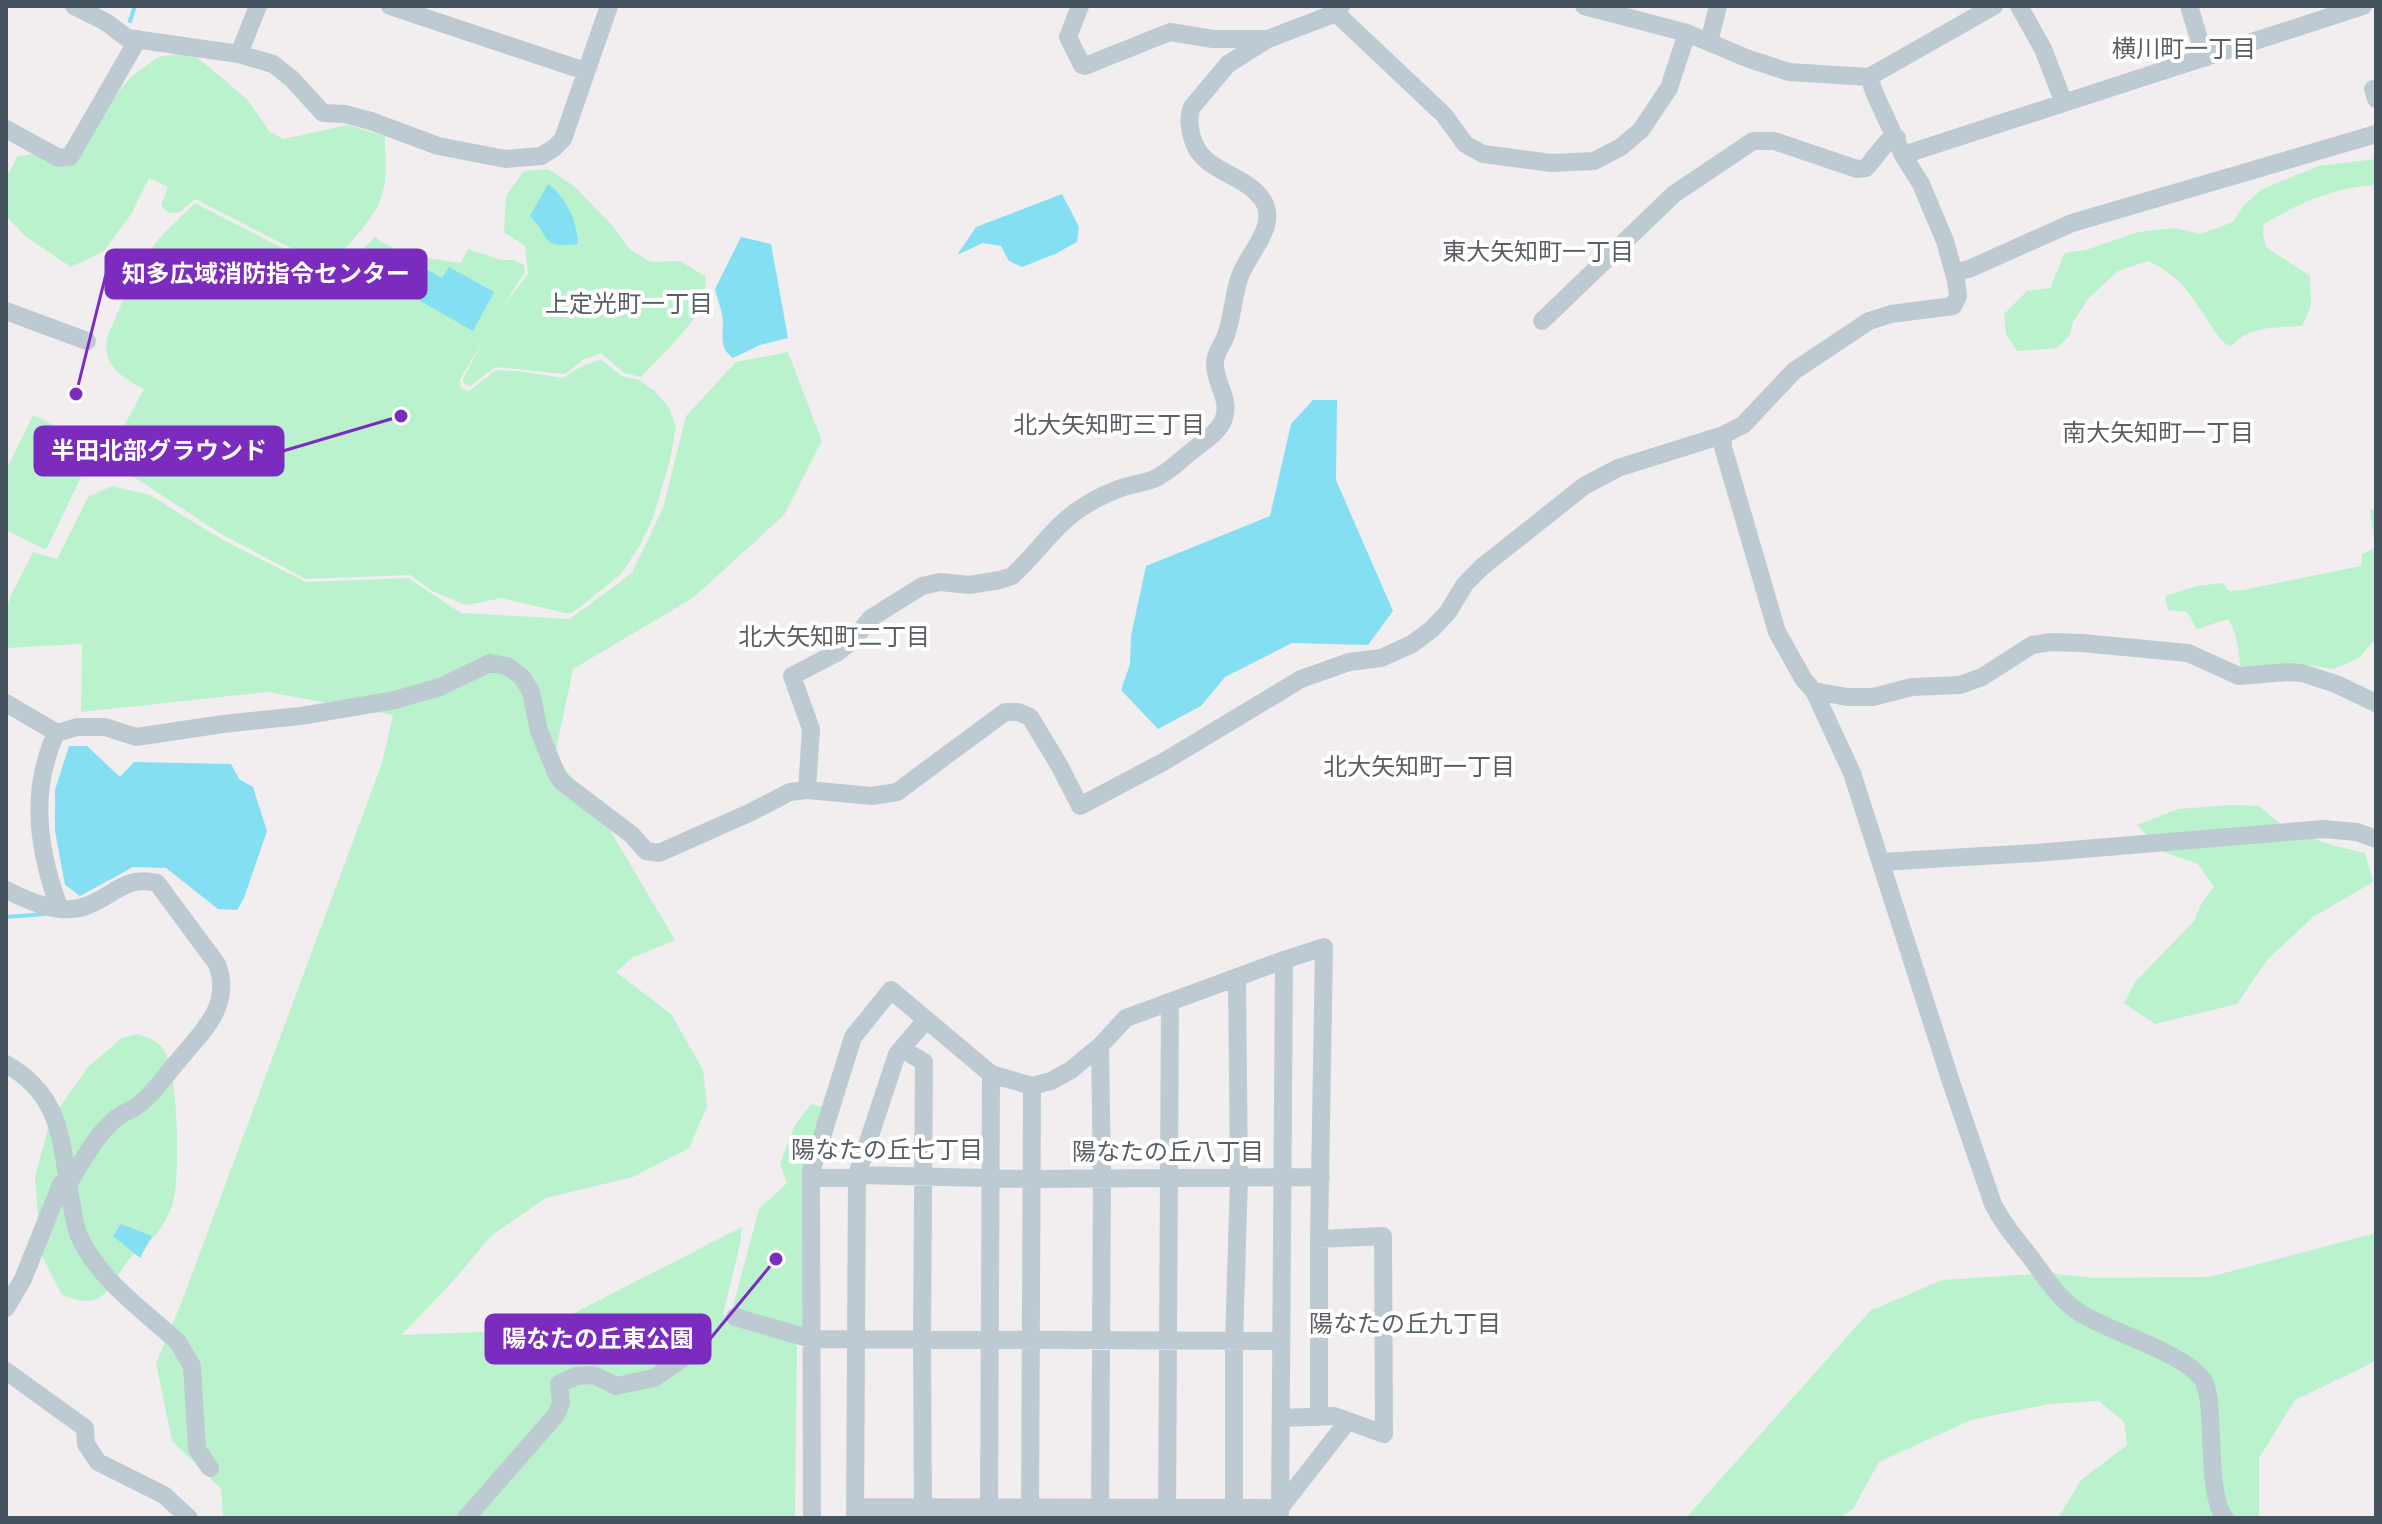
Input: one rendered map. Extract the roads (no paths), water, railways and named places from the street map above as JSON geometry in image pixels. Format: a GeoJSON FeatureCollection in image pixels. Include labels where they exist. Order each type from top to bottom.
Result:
{"type":"FeatureCollection","features":[{"type":"Feature","properties":{"kind":"street"},"geometry":{"type":"LineString","coordinates":[[74,6],[106,22],[127,38],[239,54],[273,64],[292,79],[323,113],[345,114],[438,146],[506,159],[541,156],[563,139],[609,6]]}},
{"type":"Feature","properties":{"kind":"street"},"geometry":{"type":"LineString","coordinates":[[239,54],[258,6]]}},
{"type":"Feature","properties":{"kind":"street"},"geometry":{"type":"LineString","coordinates":[[390,6],[585,71]]}},
{"type":"Feature","properties":{"kind":"street"},"geometry":{"type":"LineString","coordinates":[[1080,6],[1068,37],[1085,66],[1170,32],[1213,39],[1268,39]]}},
{"type":"Feature","properties":{"kind":"street"},"geometry":{"type":"LineString","coordinates":[[1584,6],[1687,33],[1789,72],[1869,77],[1994,6]]}},
{"type":"Feature","properties":{"kind":"street"},"geometry":{"type":"LineString","coordinates":[[1709,42],[1718,6]]}},
{"type":"Feature","properties":{"kind":"street"},"geometry":{"type":"LineString","coordinates":[[2019,6],[2043,49],[2064,103]]}},
{"type":"Feature","properties":{"kind":"street"},"geometry":{"type":"LineString","coordinates":[[2189,6],[2205,58]]}},
{"type":"Feature","properties":{"kind":"street"},"geometry":{"type":"LineString","coordinates":[[1542,321],[1674,194],[1753,141],[1781,143],[1857,169],[1866,168],[1887,142],[1900,146],[2064,103],[2351,8]]}},
{"type":"Feature","properties":{"kind":"street"},"geometry":{"type":"LineString","coordinates":[[807,790],[811,729],[792,676],[838,652],[853,640],[871,618],[922,586],[940,582],[969,585],[1012,576],[1047,536],[1085,505],[1162,475],[1213,434],[1222,422],[1226,404],[1215,358],[1226,336],[1246,261],[1265,230],[1266,206],[1259,195],[1200,156],[1189,128],[1192,107],[1228,64],[1268,39],[1338,10],[1444,115],[1465,144],[1483,154],[1551,163],[1594,161],[1621,147],[1641,130],[1669,88],[1687,33]]}},
{"type":"Feature","properties":{"kind":"street"},"geometry":{"type":"LineString","coordinates":[[6,129],[59,158],[70,157],[138,39]]}},
{"type":"Feature","properties":{"kind":"street"},"geometry":{"type":"LineString","coordinates":[[59,907],[49,880],[40,831],[39,802],[42,774],[57,733],[77,727],[105,727],[136,737],[300,716],[395,700],[440,687],[490,663],[507,666],[522,677],[531,692],[539,731],[562,782],[652,853],[659,853],[790,792],[807,790],[872,796],[897,792],[1005,712],[1018,712],[1030,717],[1080,806],[1165,761],[1301,679],[1349,662],[1381,658],[1412,644],[1448,612],[1465,584],[1482,567],[1584,486],[1630,464],[1723,435],[1743,425],[1803,363],[1869,321],[1891,314],[1953,306],[1958,296],[1945,241],[1869,77]]}},
{"type":"Feature","properties":{"kind":"street"},"geometry":{"type":"LineString","coordinates":[[1954,272],[1969,269],[2072,223],[2376,134]]}},
{"type":"Feature","properties":{"kind":"street"},"geometry":{"type":"LineString","coordinates":[[6,311],[87,341]]}},
{"type":"Feature","properties":{"kind":"street"},"geometry":{"type":"LineString","coordinates":[[1723,435],[1723,447],[1770,612],[1789,655],[1814,691],[1845,755],[1951,1082],[1997,1212],[2063,1300],[2096,1322],[2183,1364],[2202,1379],[2209,1406],[2215,1491],[2225,1518]]}},
{"type":"Feature","properties":{"kind":"street"},"geometry":{"type":"LineString","coordinates":[[1814,691],[1847,697],[1873,697],[1912,687],[1960,685],[1982,677],[2032,645],[2050,642],[2188,653],[2239,676],[2302,673],[2336,684],[2376,703]]}},
{"type":"Feature","properties":{"kind":"street"},"geometry":{"type":"LineString","coordinates":[[6,703],[57,733]]}},
{"type":"Feature","properties":{"kind":"street"},"geometry":{"type":"LineString","coordinates":[[1881,862],[2009,855],[2323,829],[2357,832],[2376,839]]}},
{"type":"Feature","properties":{"kind":"street"},"geometry":{"type":"LineString","coordinates":[[6,890],[35,904],[74,908],[87,906],[130,882],[143,879],[157,883],[217,964],[221,975],[222,991],[211,1023],[140,1105],[116,1118],[68,1184]]}},
{"type":"Feature","properties":{"kind":"street"},"geometry":{"type":"LineString","coordinates":[[812,1518],[811,1172],[853,1037],[891,990],[991,1074],[1032,1086],[1051,1081],[1071,1070],[1100,1046],[1126,1018],[1324,947],[1319,1417]]}},
{"type":"Feature","properties":{"kind":"street"},"geometry":{"type":"LineString","coordinates":[[1280,1513],[1284,960]]}},
{"type":"Feature","properties":{"kind":"street"},"geometry":{"type":"LineString","coordinates":[[1234,1513],[1234,1341],[1239,1179],[1237,978]]}},
{"type":"Feature","properties":{"kind":"street"},"geometry":{"type":"LineString","coordinates":[[1167,1513],[1170,1002]]}},
{"type":"Feature","properties":{"kind":"street"},"geometry":{"type":"LineString","coordinates":[[926,1020],[897,1054],[857,1177],[855,1512],[1280,1513]]}},
{"type":"Feature","properties":{"kind":"street"},"geometry":{"type":"LineString","coordinates":[[1100,1046],[1100,1512]]}},
{"type":"Feature","properties":{"kind":"street"},"geometry":{"type":"LineString","coordinates":[[902,1049],[924,1062],[924,1512]]}},
{"type":"Feature","properties":{"kind":"street"},"geometry":{"type":"LineString","coordinates":[[6,1064],[33,1083],[47,1100],[58,1125],[77,1233],[90,1257],[105,1276],[178,1342],[186,1354],[192,1366],[197,1449],[210,1468]]}},
{"type":"Feature","properties":{"kind":"street"},"geometry":{"type":"LineString","coordinates":[[989,1512],[991,1074]]}},
{"type":"Feature","properties":{"kind":"street"},"geometry":{"type":"LineString","coordinates":[[1030,1512],[1032,1086]]}},
{"type":"Feature","properties":{"kind":"street"},"geometry":{"type":"LineString","coordinates":[[811,1178],[1321,1177]]}},
{"type":"Feature","properties":{"kind":"street"},"geometry":{"type":"LineString","coordinates":[[6,1308],[23,1279],[61,1184],[68,1184]]}},
{"type":"Feature","properties":{"kind":"street"},"geometry":{"type":"LineString","coordinates":[[1281,1418],[1334,1416],[1384,1434],[1383,1236],[1319,1239]]}},
{"type":"Feature","properties":{"kind":"street"},"geometry":{"type":"LineString","coordinates":[[735,1317],[811,1339],[855,1341],[922,1338],[1281,1341]]}},
{"type":"Feature","properties":{"kind":"street"},"geometry":{"type":"LineString","coordinates":[[466,1518],[556,1415],[561,1403],[559,1384],[576,1376],[594,1375],[616,1386],[654,1378],[683,1358]]}},
{"type":"Feature","properties":{"kind":"street"},"geometry":{"type":"LineString","coordinates":[[6,1371],[85,1428],[86,1444],[98,1462],[164,1495],[189,1518]]}},
{"type":"Feature","properties":{"kind":"street"},"geometry":{"type":"LineString","coordinates":[[1280,1513],[1348,1421]]}},
{"type":"Feature","properties":{"kind":"water"},"geometry":{"type":"Polygon","coordinates":[[[548,184],[561,196],[570,211],[578,244],[552,243],[530,216],[548,184]]]}},
{"type":"Feature","properties":{"kind":"water"},"geometry":{"type":"Polygon","coordinates":[[[1062,194],[1079,227],[1077,242],[1022,267],[1009,261],[1001,246],[983,243],[957,255],[976,227],[1062,194]]]}},
{"type":"Feature","properties":{"kind":"water"},"geometry":{"type":"Polygon","coordinates":[[[741,237],[771,244],[788,338],[760,345],[733,358],[724,346],[723,318],[715,289],[741,237]]]}},
{"type":"Feature","properties":{"kind":"water"},"geometry":{"type":"Polygon","coordinates":[[[411,260],[442,278],[449,267],[494,292],[473,331],[396,287],[411,260]]]}},
{"type":"Feature","properties":{"kind":"water"},"geometry":{"type":"Polygon","coordinates":[[[1313,400],[1337,400],[1336,480],[1393,611],[1368,645],[1292,643],[1225,677],[1201,706],[1158,729],[1121,690],[1130,664],[1131,636],[1146,566],[1270,516],[1291,424],[1313,400]]]}},
{"type":"Feature","properties":{"kind":"water"},"geometry":{"type":"Polygon","coordinates":[[[69,746],[87,746],[120,777],[134,762],[231,764],[239,779],[253,787],[267,831],[237,910],[218,909],[166,868],[133,867],[80,896],[65,885],[55,831],[55,790],[69,746]]]}},
{"type":"Feature","properties":{"kind":"water"},"geometry":{"type":"Polygon","coordinates":[[[121,1224],[152,1236],[140,1258],[113,1236],[121,1224]]]}},
{"type":"Feature","properties":{"kind":"waterway"},"geometry":{"type":"LineString","coordinates":[[130,21],[135,6]]}},
{"type":"Feature","properties":{"kind":"waterway"},"geometry":{"type":"LineString","coordinates":[[6,917],[45,914]]}},
{"type":"Feature","properties":{"kind":"place","name":"知多広域消防指令センター"},"geometry":{"type":"Point","coordinates":[76,394]}},
{"type":"Feature","properties":{"kind":"place","name":"半田北部グラウンド"},"geometry":{"type":"Point","coordinates":[401,416]}},
{"type":"Feature","properties":{"kind":"place","name":"陽なたの丘東公園"},"geometry":{"type":"Point","coordinates":[776,1259]}},
{"type":"Feature","properties":{"kind":"district","name":"横川町一丁目"},"geometry":{"type":"Point","coordinates":[2184,49]}},
{"type":"Feature","properties":{"kind":"district","name":"東大矢知町一丁目"},"geometry":{"type":"Point","coordinates":[1538,252]}},
{"type":"Feature","properties":{"kind":"district","name":"上定光町一丁目"},"geometry":{"type":"Point","coordinates":[629,304]}},
{"type":"Feature","properties":{"kind":"district","name":"北大矢知町三丁目"},"geometry":{"type":"Point","coordinates":[1109,425]}},
{"type":"Feature","properties":{"kind":"district","name":"南大矢知町一丁目"},"geometry":{"type":"Point","coordinates":[2158,433]}},
{"type":"Feature","properties":{"kind":"district","name":"北大矢知町二丁目"},"geometry":{"type":"Point","coordinates":[834,637]}},
{"type":"Feature","properties":{"kind":"district","name":"北大矢知町一丁目"},"geometry":{"type":"Point","coordinates":[1419,767]}},
{"type":"Feature","properties":{"kind":"district","name":"陽なたの丘七丁目"},"geometry":{"type":"Point","coordinates":[887,1150]}},
{"type":"Feature","properties":{"kind":"district","name":"陽なたの丘八丁目"},"geometry":{"type":"Point","coordinates":[1168,1152]}},
{"type":"Feature","properties":{"kind":"district","name":"陽なたの丘九丁目"},"geometry":{"type":"Point","coordinates":[1405,1324]}}]}
